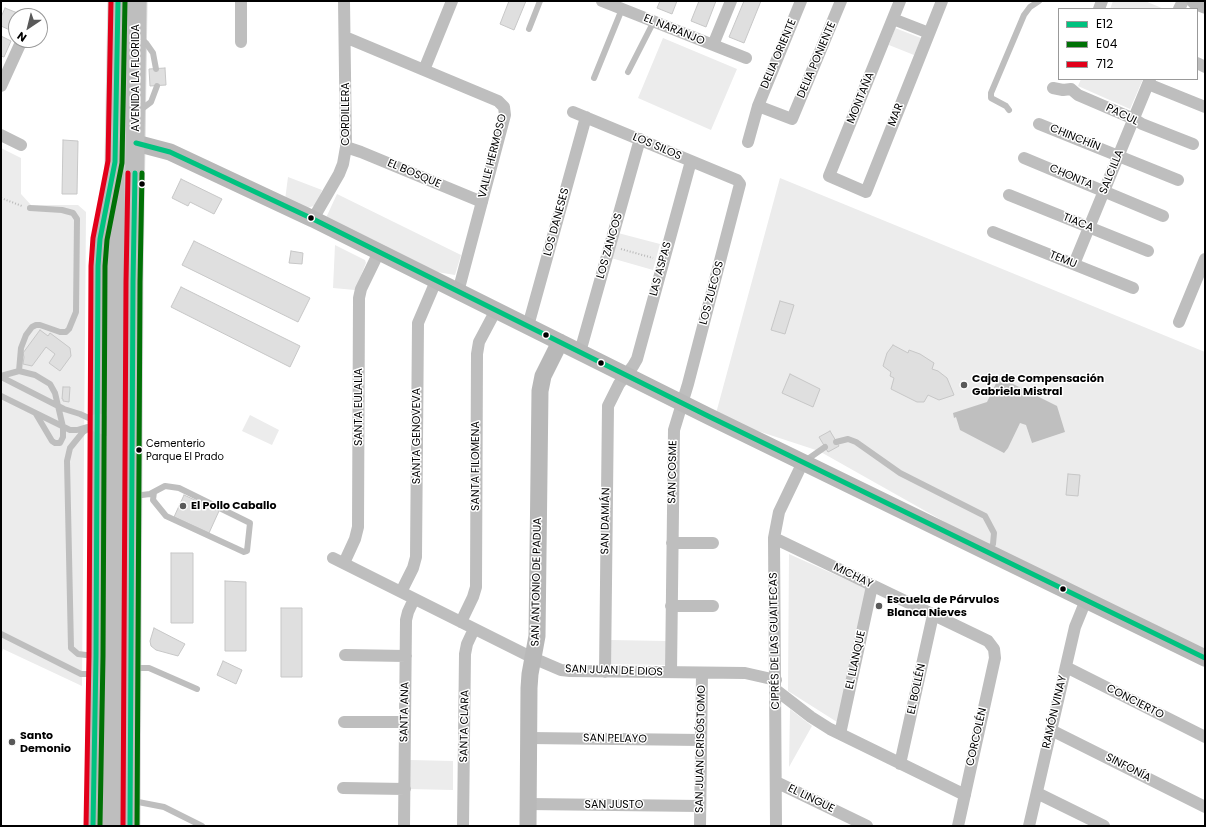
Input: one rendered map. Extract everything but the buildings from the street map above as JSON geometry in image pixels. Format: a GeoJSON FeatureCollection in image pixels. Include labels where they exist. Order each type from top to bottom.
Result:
{"type":"FeatureCollection","features":[{"type":"Feature","properties":{"kind":"main road"},"geometry":{"type":"LineString","coordinates":[[112,826],[116,429],[115,162],[118,1]]}},
{"type":"Feature","properties":{"kind":"main road","name":"AVENIDA LA FLORIDA"},"geometry":{"type":"LineString","coordinates":[[130,826],[133,282],[137,1]]}},
{"type":"Feature","properties":{"kind":"main road"},"geometry":{"type":"LineString","coordinates":[[98,423],[116,429],[125,434],[133,454]]}},
{"type":"Feature","properties":{"kind":"street"},"geometry":{"type":"LineString","coordinates":[[241,1],[241,42]]}},
{"type":"Feature","properties":{"kind":"street","name":"CORDILLERA"},"geometry":{"type":"LineString","coordinates":[[313,219],[340,174],[346,147],[344,1]]}},
{"type":"Feature","properties":{"kind":"street"},"geometry":{"type":"LineString","coordinates":[[424,70],[452,1]]}},
{"type":"Feature","properties":{"kind":"street","name":"EL NARANJO"},"geometry":{"type":"LineString","coordinates":[[602,1],[746,58]]}},
{"type":"Feature","properties":{"kind":"street"},"geometry":{"type":"LineString","coordinates":[[713,45],[731,1]]}},
{"type":"Feature","properties":{"kind":"street","name":"DELIA ORIENTE"},"geometry":{"type":"LineString","coordinates":[[748,142],[758,106],[801,1]]}},
{"type":"Feature","properties":{"kind":"street","name":"DELIA PONIENTE"},"geometry":{"type":"LineString","coordinates":[[758,106],[792,119],[842,1]]}},
{"type":"Feature","properties":{"kind":"street","name":"MONTAÑA"},"geometry":{"type":"LineString","coordinates":[[829,176],[900,1]]}},
{"type":"Feature","properties":{"kind":"street","name":"MAR"},"geometry":{"type":"LineString","coordinates":[[829,176],[866,192],[942,1]]}},
{"type":"Feature","properties":{"kind":"street"},"geometry":{"type":"LineString","coordinates":[[1195,1],[1205,5]]}},
{"type":"Feature","properties":{"kind":"street"},"geometry":{"type":"LineString","coordinates":[[893,19],[929,33]]}},
{"type":"Feature","properties":{"kind":"street","name":"VALLE HERMOSO"},"geometry":{"type":"LineString","coordinates":[[345,37],[498,101],[504,106],[505,115],[458,292]]}},
{"type":"Feature","properties":{"kind":"street"},"geometry":{"type":"LineString","coordinates":[[1,86],[18,48]]}},
{"type":"Feature","properties":{"kind":"street"},"geometry":{"type":"LineString","coordinates":[[1149,82],[1205,107]]}},
{"type":"Feature","properties":{"kind":"street","name":"SALCILLA"},"geometry":{"type":"LineString","coordinates":[[1074,264],[1149,82]]}},
{"type":"Feature","properties":{"kind":"street","name":"PACUL"},"geometry":{"type":"LineString","coordinates":[[1053,88],[1063,90],[1071,84],[1078,94],[1142,124],[1193,144]]}},
{"type":"Feature","properties":{"kind":"street","name":"LOS SILOS"},"geometry":{"type":"LineString","coordinates":[[573,112],[740,182]]}},
{"type":"Feature","properties":{"kind":"street","name":"LOS DANESES"},"geometry":{"type":"LineString","coordinates":[[528,326],[586,117]]}},
{"type":"Feature","properties":{"kind":"street","name":"CHINCHÍN"},"geometry":{"type":"LineString","coordinates":[[1039,124],[1178,180]]}},
{"type":"Feature","properties":{"kind":"street"},"geometry":{"type":"LineString","coordinates":[[1,136],[21,145]]}},
{"type":"Feature","properties":{"kind":"street","name":"LOS ZANCOS"},"geometry":{"type":"LineString","coordinates":[[580,352],[640,139]]}},
{"type":"Feature","properties":{"kind":"street"},"geometry":{"type":"LineString","coordinates":[[136,143],[170,152],[313,219],[682,403],[1205,658]]}},
{"type":"Feature","properties":{"kind":"street","name":"EL BOSQUE"},"geometry":{"type":"LineString","coordinates":[[346,147],[482,202]]}},
{"type":"Feature","properties":{"kind":"street","name":"CHONTA"},"geometry":{"type":"LineString","coordinates":[[1024,158],[1163,216]]}},
{"type":"Feature","properties":{"kind":"street","name":"LAS ASPAS"},"geometry":{"type":"LineString","coordinates":[[626,375],[637,359],[691,161]]}},
{"type":"Feature","properties":{"kind":"street"},"geometry":{"type":"LineString","coordinates":[[93,826],[96,674],[99,254],[100,239],[115,162]]}},
{"type":"Feature","properties":{"kind":"street","name":"LOS ZUECOS"},"geometry":{"type":"LineString","coordinates":[[682,403],[740,182]]}},
{"type":"Feature","properties":{"kind":"street","name":"TIACA"},"geometry":{"type":"LineString","coordinates":[[1009,195],[1148,251]]}},
{"type":"Feature","properties":{"kind":"street","name":"TEMU"},"geometry":{"type":"LineString","coordinates":[[993,232],[1133,288]]}},
{"type":"Feature","properties":{"kind":"street","name":"SANTA EULALIA"},"geometry":{"type":"LineString","coordinates":[[338,561],[355,539],[358,527],[359,298],[361,289],[379,252]]}},
{"type":"Feature","properties":{"kind":"street"},"geometry":{"type":"LineString","coordinates":[[1179,322],[1205,259]]}},
{"type":"Feature","properties":{"kind":"street","name":"SANTA GENOVEVA"},"geometry":{"type":"LineString","coordinates":[[401,592],[413,568],[416,557],[418,323],[436,281]]}},
{"type":"Feature","properties":{"kind":"street","name":"SANTA FILOMENA"},"geometry":{"type":"LineString","coordinates":[[461,622],[474,597],[476,587],[477,354],[479,342],[496,310]]}},
{"type":"Feature","properties":{"kind":"street","name":"SAN ANTONIO DE PADUA"},"geometry":{"type":"LineString","coordinates":[[528,826],[529,688],[537,628],[540,391],[543,376],[560,342]]}},
{"type":"Feature","properties":{"kind":"street","name":"SAN DAMIÁN"},"geometry":{"type":"LineString","coordinates":[[605,672],[607,411],[612,397],[626,375]]}},
{"type":"Feature","properties":{"kind":"street","name":"SAN COSME"},"geometry":{"type":"LineString","coordinates":[[671,672],[673,437],[682,403]]}},
{"type":"Feature","properties":{"kind":"street","name":"CIPRÉS DE LAS GUAITECAS"},"geometry":{"type":"LineString","coordinates":[[776,826],[774,538],[779,512],[803,462]]}},
{"type":"Feature","properties":{"kind":"street","name":"MICHAY"},"geometry":{"type":"LineString","coordinates":[[774,538],[988,642],[994,649]]}},
{"type":"Feature","properties":{"kind":"street"},"geometry":{"type":"LineString","coordinates":[[672,542],[713,543]]}},
{"type":"Feature","properties":{"kind":"street","name":"SAN JUAN DE DIOS"},"geometry":{"type":"LineString","coordinates":[[338,561],[534,658],[566,671],[745,673],[776,685],[820,724],[965,795]]}},
{"type":"Feature","properties":{"kind":"street","name":"EL LLANQUE"},"geometry":{"type":"LineString","coordinates":[[840,734],[872,586]]}},
{"type":"Feature","properties":{"kind":"street","name":"SANTA ANA"},"geometry":{"type":"LineString","coordinates":[[404,826],[406,620],[414,599]]}},
{"type":"Feature","properties":{"kind":"street","name":"RAMÓN VINAY"},"geometry":{"type":"LineString","coordinates":[[1030,826],[1075,627],[1086,600]]}},
{"type":"Feature","properties":{"kind":"street"},"geometry":{"type":"LineString","coordinates":[[671,606],[713,606]]}},
{"type":"Feature","properties":{"kind":"street","name":"EL BOLLÉN"},"geometry":{"type":"LineString","coordinates":[[900,764],[933,615]]}},
{"type":"Feature","properties":{"kind":"street","name":"SANTA CLARA"},"geometry":{"type":"LineString","coordinates":[[463,826],[465,654],[467,644],[474,628]]}},
{"type":"Feature","properties":{"kind":"street","name":"CORCOLÉN"},"geometry":{"type":"LineString","coordinates":[[958,826],[995,658],[994,649]]}},
{"type":"Feature","properties":{"kind":"street"},"geometry":{"type":"LineString","coordinates":[[345,654],[406,656]]}},
{"type":"Feature","properties":{"kind":"street","name":"CONCIERTO"},"geometry":{"type":"LineString","coordinates":[[1066,667],[1205,737]]}},
{"type":"Feature","properties":{"kind":"street","name":"SAN JUAN CRISÓSTOMO"},"geometry":{"type":"LineString","coordinates":[[700,826],[702,673]]}},
{"type":"Feature","properties":{"kind":"street"},"geometry":{"type":"LineString","coordinates":[[344,722],[405,722]]}},
{"type":"Feature","properties":{"kind":"street","name":"SINFONÍA"},"geometry":{"type":"LineString","coordinates":[[1051,730],[1205,806]]}},
{"type":"Feature","properties":{"kind":"street","name":"SAN PELAYO"},"geometry":{"type":"LineString","coordinates":[[529,738],[701,740]]}},
{"type":"Feature","properties":{"kind":"street","name":"EL LINGUE"},"geometry":{"type":"LineString","coordinates":[[776,782],[868,826]]}},
{"type":"Feature","properties":{"kind":"street"},"geometry":{"type":"LineString","coordinates":[[343,788],[405,789]]}},
{"type":"Feature","properties":{"kind":"street"},"geometry":{"type":"LineString","coordinates":[[1037,792],[1104,826]]}},
{"type":"Feature","properties":{"kind":"street","name":"SAN JUSTO"},"geometry":{"type":"LineString","coordinates":[[528,804],[700,806]]}},
{"type":"Feature","properties":{"kind":"lane"},"geometry":{"type":"LineString","coordinates":[[529,30],[540,1]]}},
{"type":"Feature","properties":{"kind":"lane"},"geometry":{"type":"LineString","coordinates":[[1009,110],[1006,106],[991,98],[991,93],[1024,15],[1030,7],[1039,1]]}},
{"type":"Feature","properties":{"kind":"lane"},"geometry":{"type":"LineString","coordinates":[[594,78],[622,9]]}},
{"type":"Feature","properties":{"kind":"lane"},"geometry":{"type":"LineString","coordinates":[[628,72],[654,21]]}},
{"type":"Feature","properties":{"kind":"lane"},"geometry":{"type":"LineString","coordinates":[[136,36],[142,39],[150,48],[155,58],[156,69]]}},
{"type":"Feature","properties":{"kind":"lane"},"geometry":{"type":"LineString","coordinates":[[136,113],[151,102],[157,86]]}},
{"type":"Feature","properties":{"kind":"lane"},"geometry":{"type":"LineString","coordinates":[[20,371],[21,348],[26,335],[32,327],[40,325],[60,332],[66,332],[69,329],[76,312],[77,219],[73,213],[62,210],[30,208]]}},
{"type":"Feature","properties":{"kind":"lane"},"geometry":{"type":"LineString","coordinates":[[1,376],[20,371],[35,375],[50,384],[56,393],[63,427],[63,437],[60,443],[52,442],[36,414]]}},
{"type":"Feature","properties":{"kind":"lane"},"geometry":{"type":"LineString","coordinates":[[1,376],[71,412],[80,414],[98,423]]}},
{"type":"Feature","properties":{"kind":"lane"},"geometry":{"type":"LineString","coordinates":[[1,396],[63,427],[77,430],[98,423]]}},
{"type":"Feature","properties":{"kind":"lane"},"geometry":{"type":"LineString","coordinates":[[96,656],[78,654],[71,648],[67,461],[70,448],[83,432],[98,423]]}},
{"type":"Feature","properties":{"kind":"lane"},"geometry":{"type":"LineString","coordinates":[[836,442],[848,439],[856,442],[900,473],[985,516],[994,533],[993,544],[988,553]]}},
{"type":"Feature","properties":{"kind":"lane"},"geometry":{"type":"LineString","coordinates":[[803,462],[825,447]]}},
{"type":"Feature","properties":{"kind":"lane"},"geometry":{"type":"LineString","coordinates":[[133,496],[150,494],[165,486],[179,488],[250,523],[247,551],[244,552],[166,516],[152,500],[154,492]]}},
{"type":"Feature","properties":{"kind":"lane"},"geometry":{"type":"LineString","coordinates":[[1,634],[81,674],[96,674]]}},
{"type":"Feature","properties":{"kind":"lane"},"geometry":{"type":"LineString","coordinates":[[131,668],[149,668],[197,689]]}},
{"type":"Feature","properties":{"kind":"lane"},"geometry":{"type":"LineString","coordinates":[[130,801],[164,806],[202,826]]}},
{"type":"Feature","properties":{"kind":"path"},"geometry":{"type":"LineString","coordinates":[[1,198],[18,206],[30,208]]}},
{"type":"Feature","properties":{"kind":"path"},"geometry":{"type":"LineString","coordinates":[[610,246],[664,261]]}},
{"type":"Feature","properties":{"kind":"shaded area"},"geometry":{"type":"Polygon","coordinates":[[[1113,1],[1145,1],[1162,8],[1110,8],[1113,1]]]}},
{"type":"Feature","properties":{"kind":"shaded area"},"geometry":{"type":"Polygon","coordinates":[[[895,28],[921,38],[914,55],[889,45],[895,28]]]}},
{"type":"Feature","properties":{"kind":"shaded area"},"geometry":{"type":"Polygon","coordinates":[[[663,38],[737,69],[711,130],[638,98],[663,38]]]}},
{"type":"Feature","properties":{"kind":"shaded area"},"geometry":{"type":"Polygon","coordinates":[[[1081,80],[1143,80],[1130,109],[1078,86],[1081,80]]]}},
{"type":"Feature","properties":{"kind":"shaded area"},"geometry":{"type":"Polygon","coordinates":[[[1,148],[21,158],[21,194],[31,205],[78,205],[86,212],[82,686],[3,649],[1,655],[1,148]]]}},
{"type":"Feature","properties":{"kind":"shaded area"},"geometry":{"type":"Polygon","coordinates":[[[288,177],[322,190],[316,205],[305,209],[285,200],[288,177]]]}},
{"type":"Feature","properties":{"kind":"shaded area","name":"Caja de Compensación Gabriela Mistral"},"geometry":{"type":"Polygon","coordinates":[[[780,178],[1205,352],[1205,649],[991,548],[819,451],[715,417],[780,178]]]}},
{"type":"Feature","properties":{"kind":"shaded area"},"geometry":{"type":"Polygon","coordinates":[[[337,194],[461,255],[455,275],[437,272],[325,220],[337,194]]]}},
{"type":"Feature","properties":{"kind":"shaded area"},"geometry":{"type":"Polygon","coordinates":[[[618,233],[660,244],[653,270],[611,258],[618,233]]]}},
{"type":"Feature","properties":{"kind":"shaded area"},"geometry":{"type":"Polygon","coordinates":[[[335,245],[365,260],[366,263],[355,290],[333,288],[335,245]]]}},
{"type":"Feature","properties":{"kind":"shaded area","name":"Caja de Compensación Gabriela Mistral"},"geometry":{"type":"Polygon","coordinates":[[[999,377],[1057,406],[1065,432],[1032,443],[1026,425],[1020,423],[1004,453],[960,430],[956,417],[954,418],[953,413],[987,402],[999,377]]]}},
{"type":"Feature","properties":{"kind":"shaded area"},"geometry":{"type":"Polygon","coordinates":[[[250,415],[279,430],[272,445],[242,431],[250,415]]]}},
{"type":"Feature","properties":{"kind":"shaded area"},"geometry":{"type":"Polygon","coordinates":[[[789,554],[867,589],[837,722],[788,691],[789,554]]]}},
{"type":"Feature","properties":{"kind":"shaded area"},"geometry":{"type":"Polygon","coordinates":[[[610,640],[666,641],[666,665],[609,664],[610,640]]]}},
{"type":"Feature","properties":{"kind":"shaded area"},"geometry":{"type":"Polygon","coordinates":[[[790,709],[812,726],[789,767],[790,709]]]}},
{"type":"Feature","properties":{"kind":"shaded area"},"geometry":{"type":"Polygon","coordinates":[[[410,760],[453,761],[453,790],[409,789],[410,760]]]}},
{"type":"Feature","properties":{"kind":"transit line","name":"712"},"geometry":{"type":"LineString","coordinates":[[86,826],[89,656],[91,266],[93,238],[108,161],[111,1]]}},
{"type":"Feature","properties":{"kind":"transit line","name":"E12"},"geometry":{"type":"LineString","coordinates":[[93,826],[96,656],[98,266],[100,239],[115,162],[118,1]]}},
{"type":"Feature","properties":{"kind":"transit line","name":"E04"},"geometry":{"type":"LineString","coordinates":[[100,826],[103,656],[105,266],[107,240],[122,163],[125,1]]}},
{"type":"Feature","properties":{"kind":"transit line","name":"E12"},"geometry":{"type":"LineString","coordinates":[[136,143],[170,152],[313,219],[708,416],[1205,658]]}},
{"type":"Feature","properties":{"kind":"transit line","name":"712"},"geometry":{"type":"LineString","coordinates":[[123,826],[128,173]]}},
{"type":"Feature","properties":{"kind":"transit line","name":"E12"},"geometry":{"type":"LineString","coordinates":[[130,826],[135,173]]}},
{"type":"Feature","properties":{"kind":"transit line","name":"E04"},"geometry":{"type":"LineString","coordinates":[[137,826],[142,173]]}},
{"type":"Feature","properties":{"kind":"place","name":"Caja de Compensación Gabriela Mistral"},"geometry":{"type":"Point","coordinates":[964,385]}},
{"type":"Feature","properties":{"kind":"place","name":"Cementerio Parque El Prado"},"geometry":{"type":"Point","coordinates":[139,450]}},
{"type":"Feature","properties":{"kind":"place","name":"El Pollo Caballo"},"geometry":{"type":"Point","coordinates":[183,506]}},
{"type":"Feature","properties":{"kind":"place","name":"Escuela de Párvulos Blanca Nieves"},"geometry":{"type":"Point","coordinates":[879,606]}},
{"type":"Feature","properties":{"kind":"place","name":"Santo Demonio"},"geometry":{"type":"Point","coordinates":[12,742]}}]}
